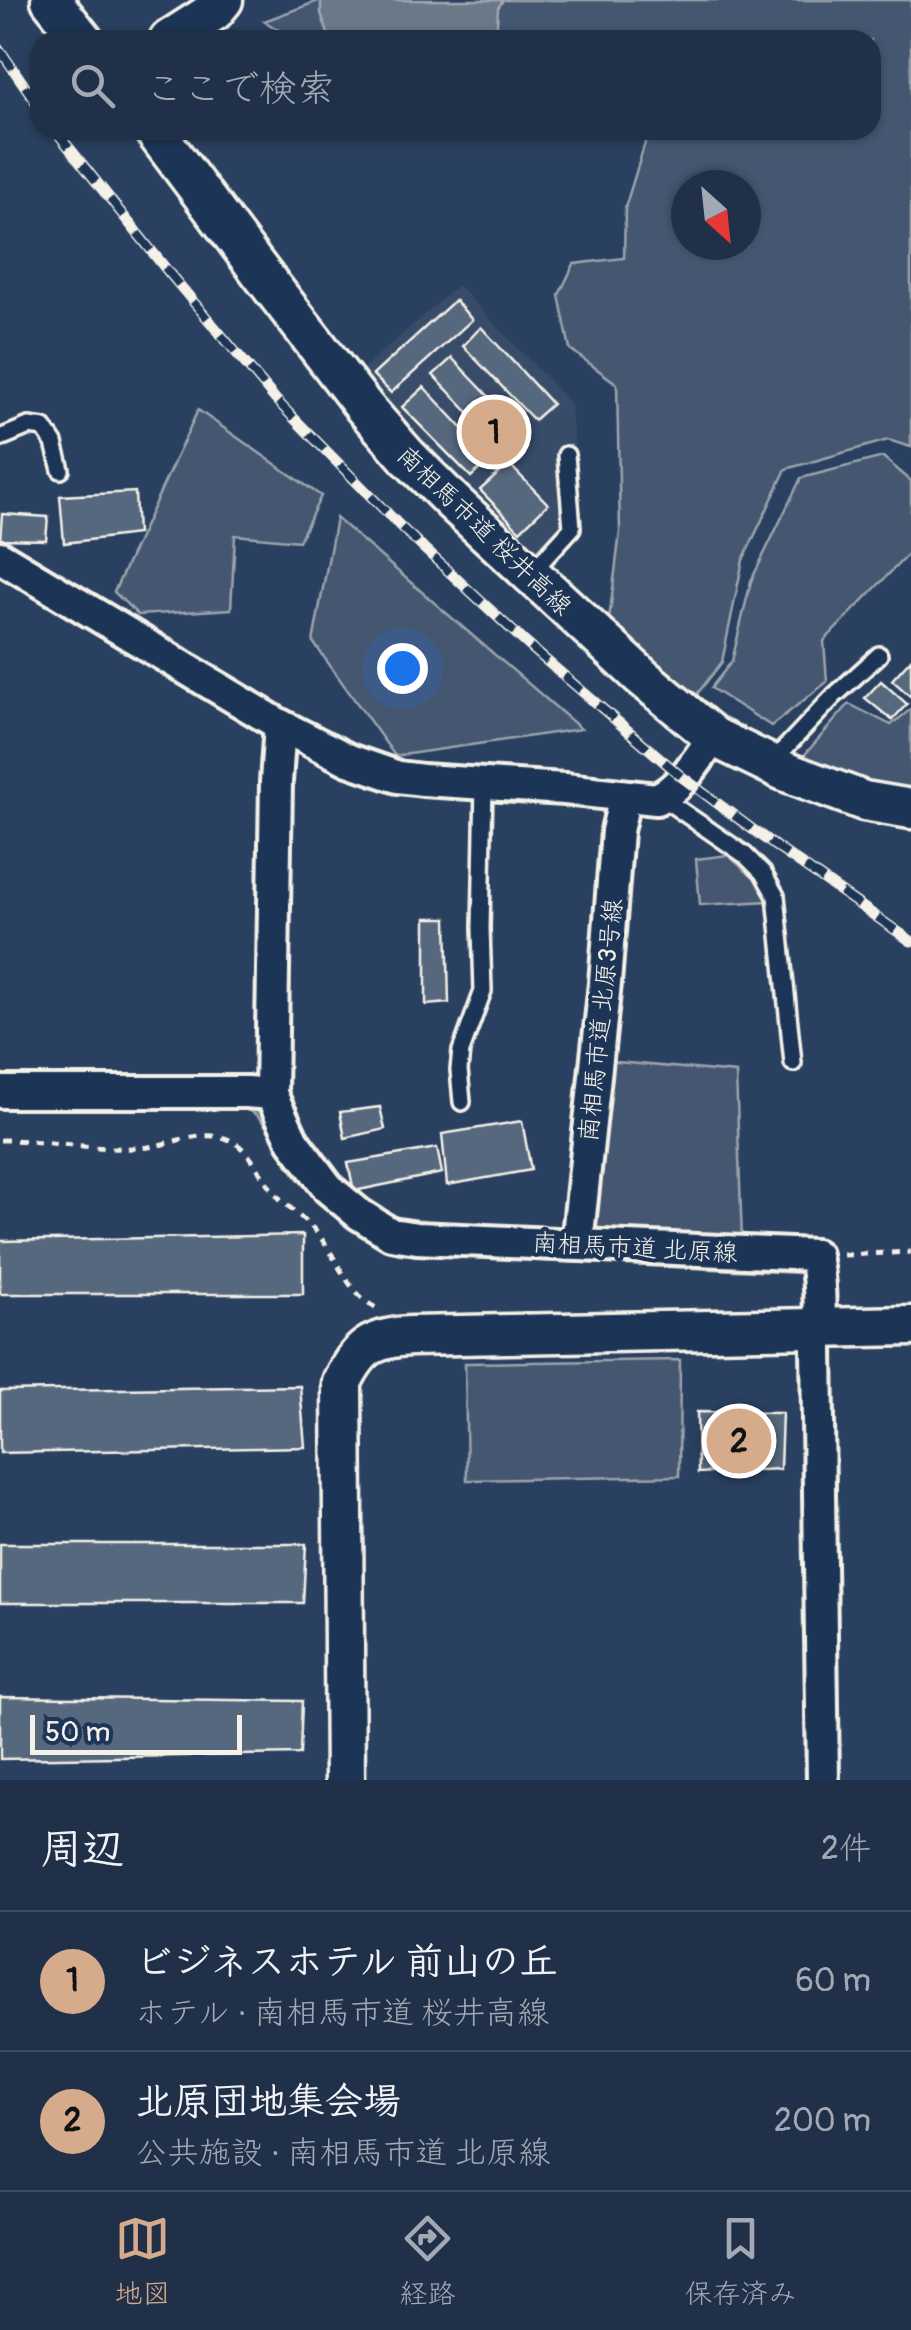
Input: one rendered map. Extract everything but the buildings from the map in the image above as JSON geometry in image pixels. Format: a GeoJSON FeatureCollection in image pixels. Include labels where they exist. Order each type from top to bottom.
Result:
{"type":"FeatureCollection","features":[{"type":"Feature","properties":{"kind":"street"},"geometry":{"type":"LineString","coordinates":[[51,0],[75,30]]}},
{"type":"Feature","properties":{"kind":"street"},"geometry":{"type":"LineString","coordinates":[[185,30],[214,11],[223,0]]}},
{"type":"Feature","properties":{"kind":"street","name":"南相馬市道 桜井高線"},"geometry":{"type":"LineString","coordinates":[[161,140],[365,408],[441,491],[642,677],[714,737],[864,802],[911,809]]}},
{"type":"Feature","properties":{"kind":"street"},"geometry":{"type":"LineString","coordinates":[[0,557],[280,725],[349,760],[398,777],[656,799],[682,777],[714,737]]}},
{"type":"Feature","properties":{"kind":"street"},"geometry":{"type":"LineString","coordinates":[[0,1092],[271,1094],[280,725]]}},
{"type":"Feature","properties":{"kind":"street","name":"南相馬市道 北原3号線"},"geometry":{"type":"LineString","coordinates":[[577,1244],[617,831],[625,796]]}},
{"type":"Feature","properties":{"kind":"street","name":"南相馬市道 北原線"},"geometry":{"type":"LineString","coordinates":[[271,1094],[293,1140],[329,1189],[392,1234],[814,1256]]}},
{"type":"Feature","properties":{"kind":"street"},"geometry":{"type":"LineString","coordinates":[[814,1256],[820,1279],[817,1348],[823,1780]]}},
{"type":"Feature","properties":{"kind":"street"},"geometry":{"type":"LineString","coordinates":[[345,1780],[342,1382],[353,1360],[370,1343],[395,1337],[911,1326]]}},
{"type":"Feature","properties":{"kind":"lane"},"geometry":{"type":"LineString","coordinates":[[0,438],[29,426],[44,428],[54,443],[61,470]]}},
{"type":"Feature","properties":{"kind":"lane"},"geometry":{"type":"LineString","coordinates":[[530,574],[572,528],[566,455]]}},
{"type":"Feature","properties":{"kind":"lane"},"geometry":{"type":"LineString","coordinates":[[770,764],[879,655]]}},
{"type":"Feature","properties":{"kind":"lane"},"geometry":{"type":"LineString","coordinates":[[462,1102],[461,1052],[482,991],[484,785]]}},
{"type":"Feature","properties":{"kind":"lane"},"geometry":{"type":"LineString","coordinates":[[661,796],[745,855],[763,873],[776,896],[794,1063]]}},
{"type":"Feature","properties":{"kind":"path"},"geometry":{"type":"LineString","coordinates":[[0,1140],[140,1148],[198,1137],[222,1137],[251,1156],[273,1192],[316,1231],[352,1290],[380,1310]]}},
{"type":"Feature","properties":{"kind":"path"},"geometry":{"type":"LineString","coordinates":[[814,1256],[911,1252]]}},
{"type":"Feature","properties":{"kind":"shaded area"},"geometry":{"type":"Polygon","coordinates":[[[321,0],[344,30],[279,30],[264,21],[321,0]]]}},
{"type":"Feature","properties":{"kind":"shaded area"},"geometry":{"type":"Polygon","coordinates":[[[321,0],[503,0],[498,8],[497,30],[327,30],[321,0]]]}},
{"type":"Feature","properties":{"kind":"shaded area"},"geometry":{"type":"Polygon","coordinates":[[[489,0],[911,0],[911,447],[888,440],[786,469],[743,560],[722,662],[694,698],[609,620],[620,532],[617,384],[570,349],[559,295],[574,264],[624,258],[625,208],[646,140],[881,140],[881,30],[478,30],[489,0]]]}},
{"type":"Feature","properties":{"kind":"shaded area"},"geometry":{"type":"Polygon","coordinates":[[[458,285],[570,403],[583,530],[551,565],[443,461],[360,371],[458,285]]]}},
{"type":"Feature","properties":{"kind":"shaded area"},"geometry":{"type":"Polygon","coordinates":[[[198,410],[321,496],[299,541],[235,535],[231,609],[138,615],[114,592],[198,410]]]}},
{"type":"Feature","properties":{"kind":"shaded area"},"geometry":{"type":"Polygon","coordinates":[[[883,457],[911,481],[911,551],[824,641],[827,682],[771,726],[711,688],[732,661],[751,581],[801,478],[883,457]]]}},
{"type":"Feature","properties":{"kind":"shaded area"},"geometry":{"type":"Polygon","coordinates":[[[336,518],[581,729],[395,756],[313,642],[336,518]]]}},
{"type":"Feature","properties":{"kind":"shaded area"},"geometry":{"type":"Polygon","coordinates":[[[849,704],[891,725],[911,709],[911,816],[800,760],[849,704]]]}},
{"type":"Feature","properties":{"kind":"shaded area"},"geometry":{"type":"Polygon","coordinates":[[[728,855],[757,881],[768,901],[700,905],[696,859],[728,855]]]}},
{"type":"Feature","properties":{"kind":"shaded area"},"geometry":{"type":"Polygon","coordinates":[[[606,1061],[736,1073],[742,1241],[594,1228],[606,1061]]]}},
{"type":"Feature","properties":{"kind":"shaded area"},"geometry":{"type":"Polygon","coordinates":[[[179,1102],[255,1108],[368,1236],[773,1267],[798,1273],[399,1254],[352,1229],[322,1204],[287,1164],[263,1122],[247,1110],[215,1106],[0,1107],[179,1102]]]}},
{"type":"Feature","properties":{"kind":"shaded area"},"geometry":{"type":"Polygon","coordinates":[[[680,1360],[679,1476],[467,1480],[465,1363],[680,1360]]]}},
{"type":"Feature","properties":{"kind":"railway"},"geometry":{"type":"LineString","coordinates":[[0,50],[30,94]]}},
{"type":"Feature","properties":{"kind":"railway"},"geometry":{"type":"LineString","coordinates":[[63,140],[276,400],[403,529],[527,644],[682,777],[911,941]]}},
{"type":"Feature","properties":{"kind":"place","name":"ビジネスホテル 前山の丘"},"geometry":{"type":"Point","coordinates":[494,432]}},
{"type":"Feature","properties":{"kind":"place","name":"北原団地集会場"},"geometry":{"type":"Point","coordinates":[739,1441]}}]}
